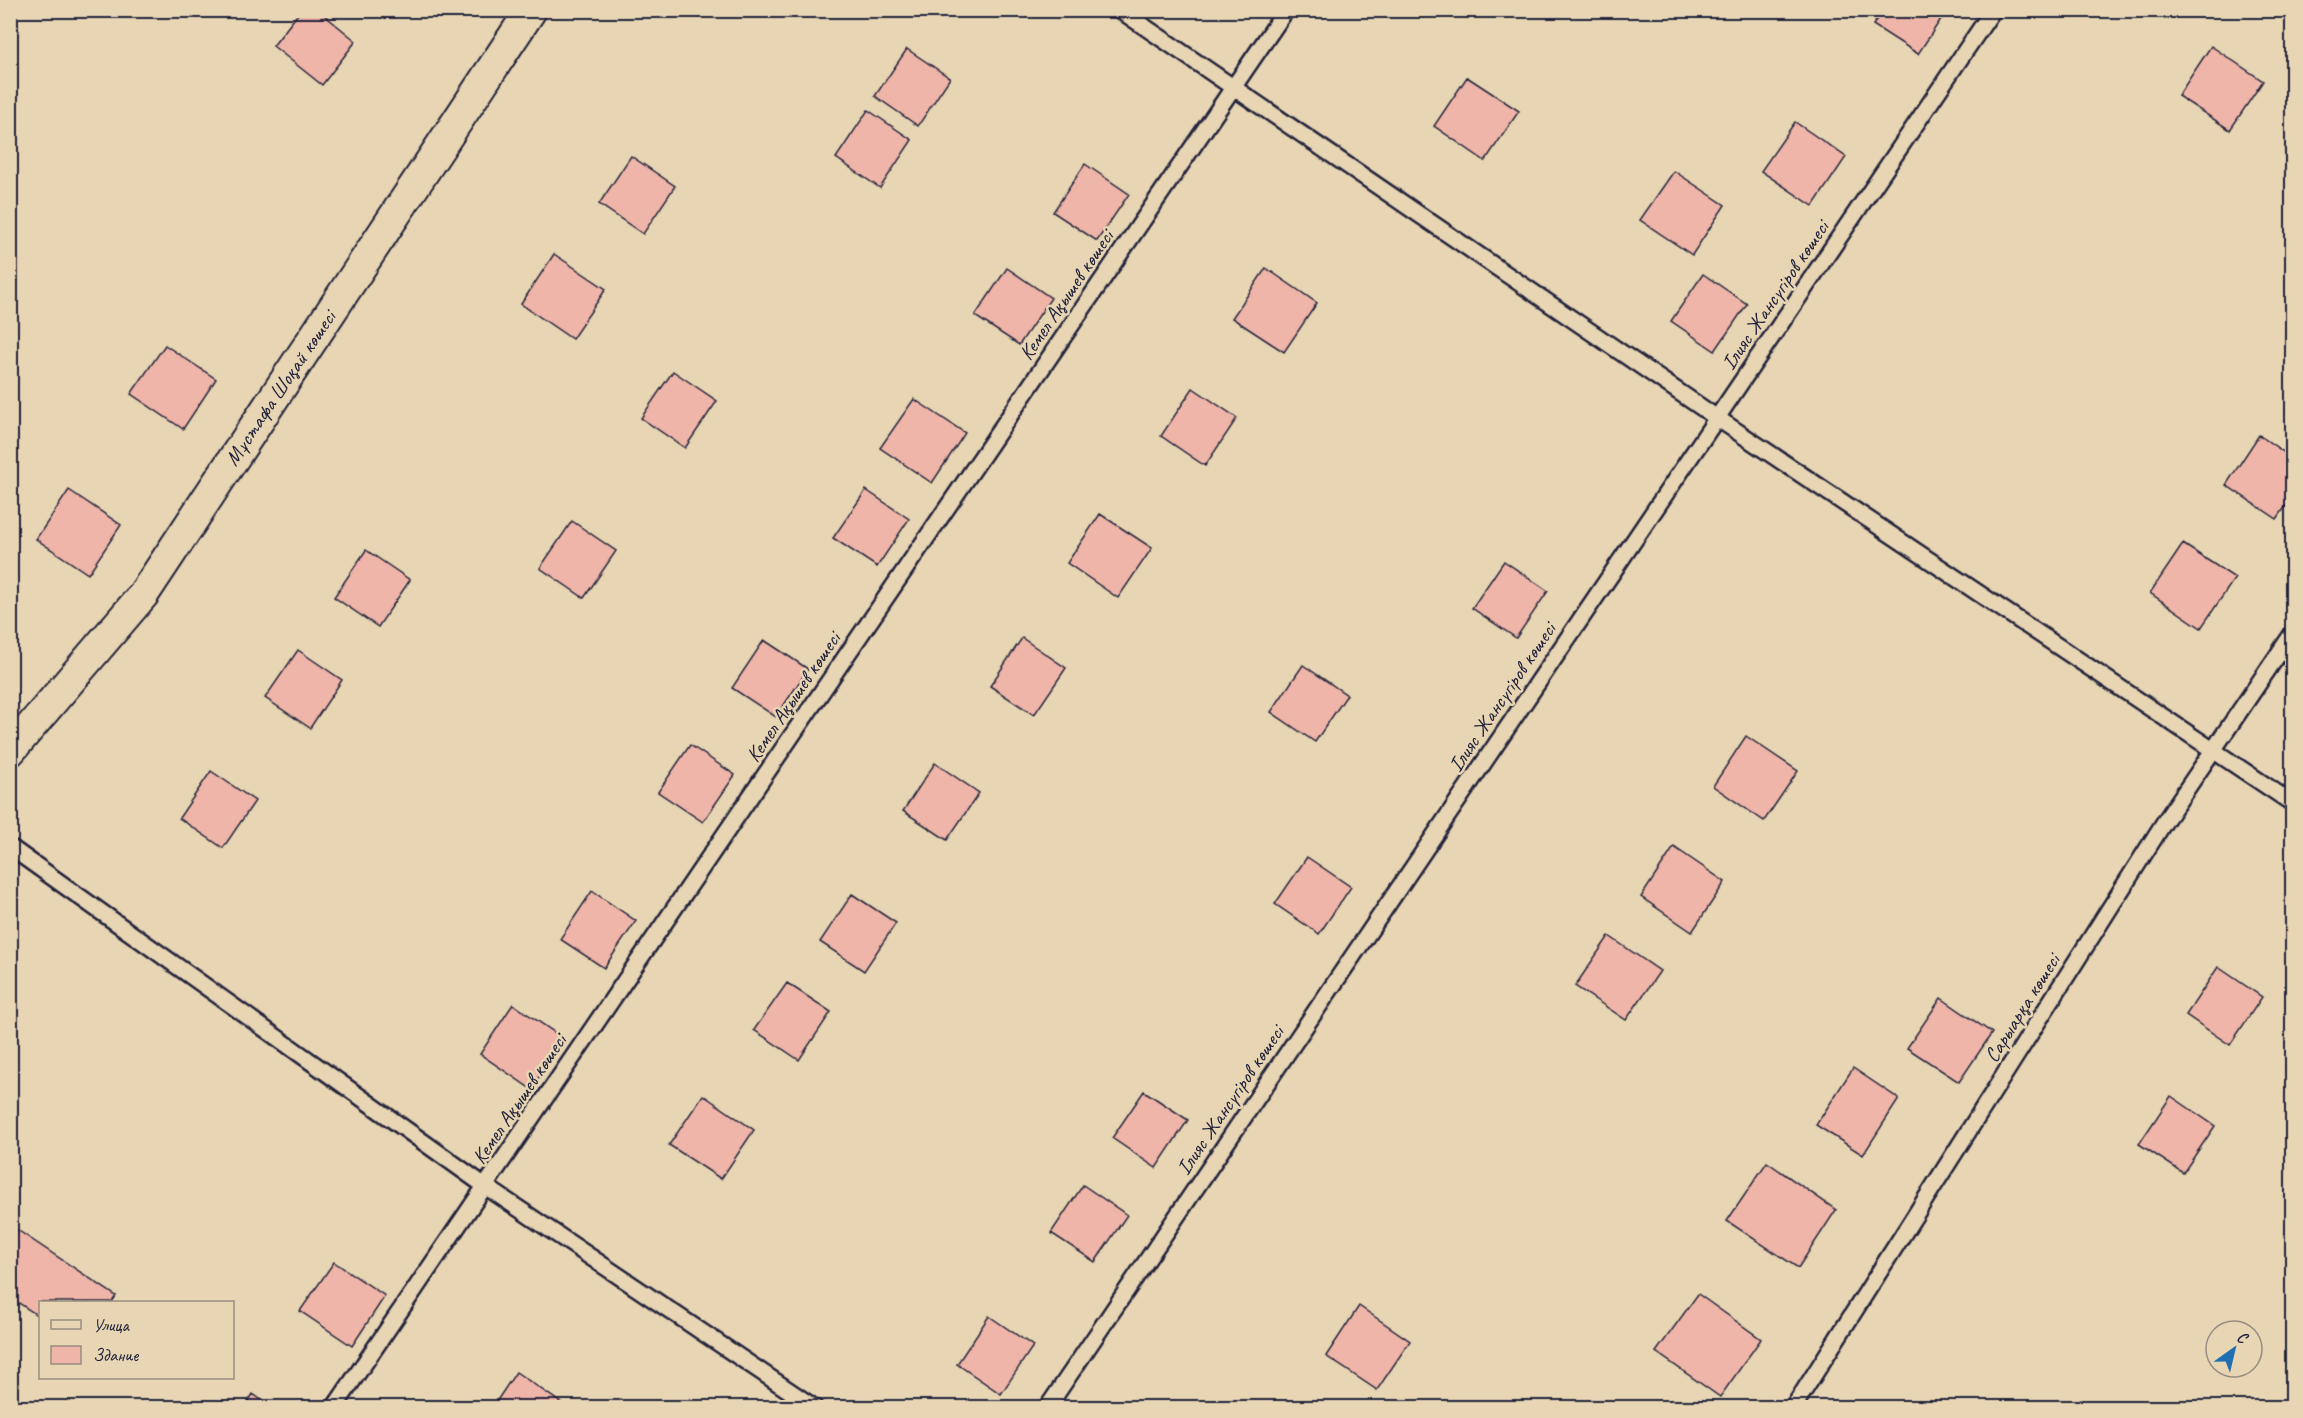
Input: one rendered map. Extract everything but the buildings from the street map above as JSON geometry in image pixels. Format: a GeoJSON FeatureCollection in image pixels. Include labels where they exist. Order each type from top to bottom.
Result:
{"type":"FeatureCollection","features":[{"type":"Feature","properties":{"kind":"street","name":"Мұстафа Шоқай көшесі"},"geometry":{"type":"LineString","coordinates":[[10,751],[143,595],[531,10]]}},
{"type":"Feature","properties":{"kind":"lane"},"geometry":{"type":"LineString","coordinates":[[1120,10],[1717,418],[2292,803]]}},
{"type":"Feature","properties":{"kind":"lane","name":"Кемел Ақышев көшесі"},"geometry":{"type":"LineString","coordinates":[[334,1407],[1286,10]]}},
{"type":"Feature","properties":{"kind":"lane","name":"Ілияс Жансүгіров көшесі"},"geometry":{"type":"LineString","coordinates":[[1047,1407],[1993,10]]}},
{"type":"Feature","properties":{"kind":"lane","name":"Сарыарқа көшесі"},"geometry":{"type":"LineString","coordinates":[[1792,1407],[2165,821],[2292,634]]}},
{"type":"Feature","properties":{"kind":"lane"},"geometry":{"type":"LineString","coordinates":[[10,847],[485,1186],[815,1407]]}}]}
